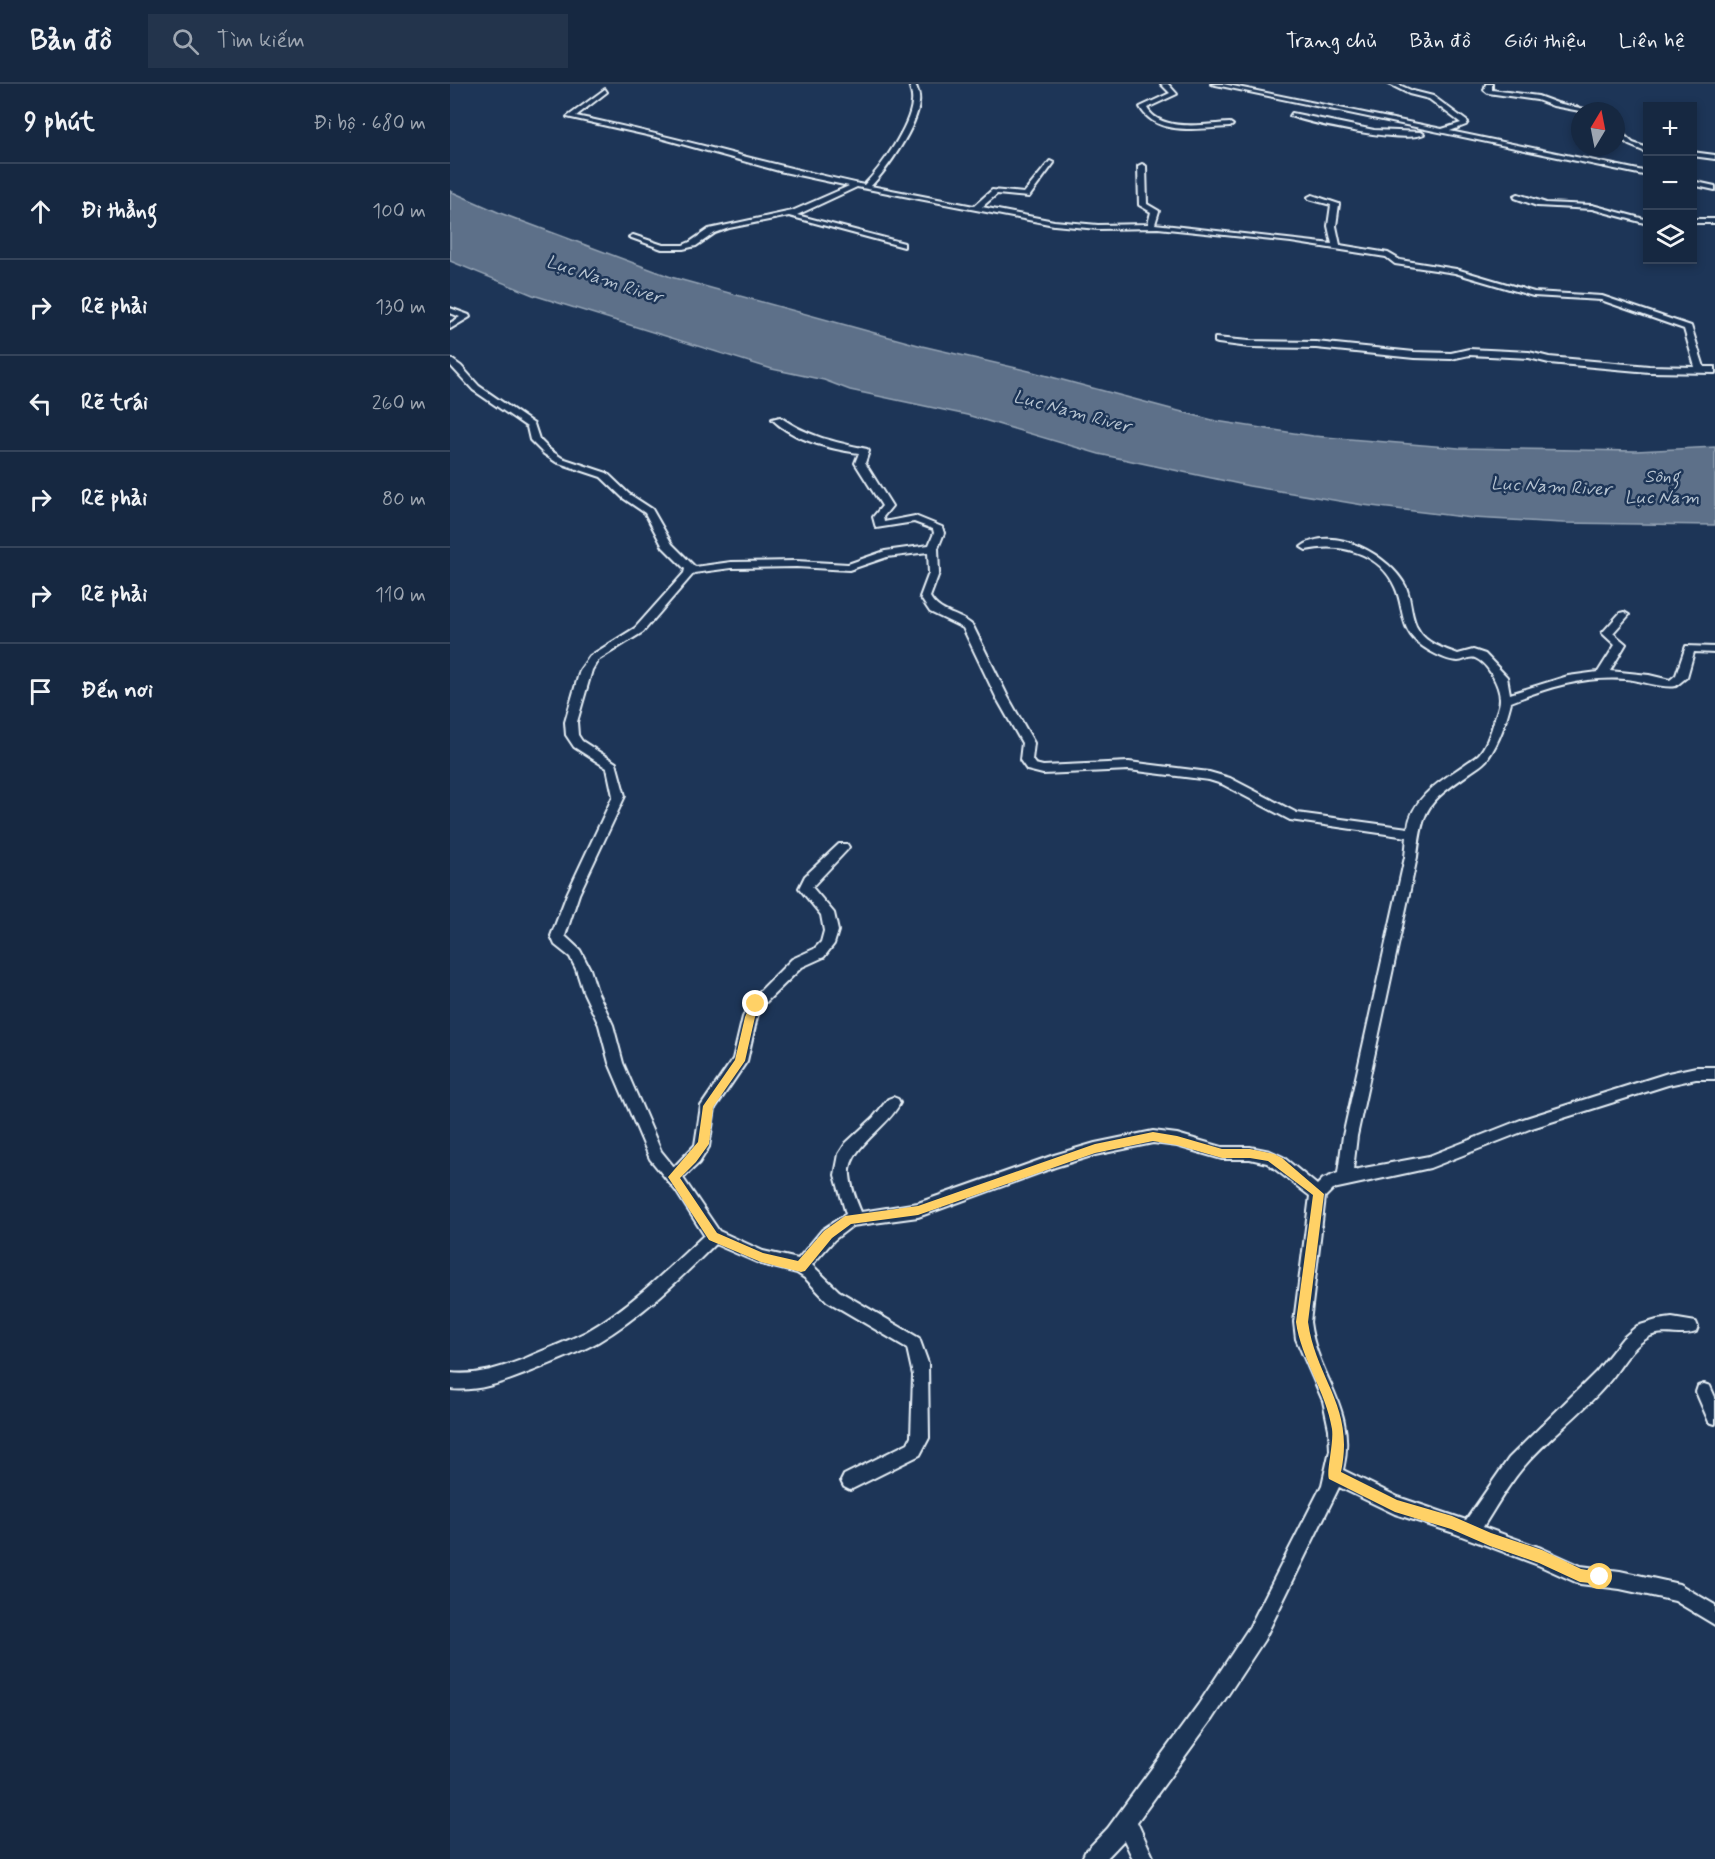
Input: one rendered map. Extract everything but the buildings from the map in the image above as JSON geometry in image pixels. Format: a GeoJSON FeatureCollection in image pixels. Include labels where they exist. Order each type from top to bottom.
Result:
{"type":"FeatureCollection","features":[{"type":"Feature","properties":{"kind":"street"},"geometry":{"type":"LineString","coordinates":[[866,187],[885,162],[912,117],[916,96],[912,84]]}},
{"type":"Feature","properties":{"kind":"street"},"geometry":{"type":"LineString","coordinates":[[1164,84],[1174,94],[1143,107],[1146,115],[1172,126],[1230,125]]}},
{"type":"Feature","properties":{"kind":"street"},"geometry":{"type":"LineString","coordinates":[[1214,84],[1643,173]]}},
{"type":"Feature","properties":{"kind":"street"},"geometry":{"type":"LineString","coordinates":[[1292,115],[1311,122],[1325,122],[1350,129],[1417,134],[1452,130],[1465,122],[1431,97],[1411,93],[1392,84]]}},
{"type":"Feature","properties":{"kind":"street"},"geometry":{"type":"LineString","coordinates":[[1489,84],[1487,90],[1490,92],[1538,98],[1555,105],[1571,108]]}},
{"type":"Feature","properties":{"kind":"street"},"geometry":{"type":"LineString","coordinates":[[605,91],[570,117],[661,135],[779,169],[1006,216],[1076,226],[1151,226],[1337,247],[1388,255],[1398,262],[1456,271],[1533,294],[1593,296],[1688,328],[1700,370]]}},
{"type":"Feature","properties":{"kind":"street"},"geometry":{"type":"LineString","coordinates":[[1625,139],[1630,144],[1643,149]]}},
{"type":"Feature","properties":{"kind":"street"},"geometry":{"type":"LineString","coordinates":[[1697,155],[1715,157]]}},
{"type":"Feature","properties":{"kind":"street"},"geometry":{"type":"LineString","coordinates":[[976,208],[995,192],[1026,195],[1050,163]]}},
{"type":"Feature","properties":{"kind":"street"},"geometry":{"type":"LineString","coordinates":[[1142,166],[1143,205],[1155,211],[1151,226]]}},
{"type":"Feature","properties":{"kind":"street"},"geometry":{"type":"LineString","coordinates":[[1697,184],[1715,188]]}},
{"type":"Feature","properties":{"kind":"street"},"geometry":{"type":"LineString","coordinates":[[633,237],[662,247],[683,247],[693,244],[712,231],[728,226],[794,213],[856,185]]}},
{"type":"Feature","properties":{"kind":"street"},"geometry":{"type":"LineString","coordinates":[[1518,196],[1542,205],[1594,208],[1643,221]]}},
{"type":"Feature","properties":{"kind":"street"},"geometry":{"type":"LineString","coordinates":[[1312,197],[1335,204],[1332,226],[1337,247]]}},
{"type":"Feature","properties":{"kind":"street"},"geometry":{"type":"LineString","coordinates":[[794,213],[794,216],[901,245]]}},
{"type":"Feature","properties":{"kind":"street"},"geometry":{"type":"LineString","coordinates":[[1697,220],[1715,221]]}},
{"type":"Feature","properties":{"kind":"street"},"geometry":{"type":"LineString","coordinates":[[450,309],[466,317],[450,326]]}},
{"type":"Feature","properties":{"kind":"street"},"geometry":{"type":"LineString","coordinates":[[1218,340],[1249,344],[1324,346],[1414,356],[1451,356],[1469,352],[1529,355],[1549,360],[1599,365],[1715,370]]}},
{"type":"Feature","properties":{"kind":"street"},"geometry":{"type":"LineString","coordinates":[[450,362],[463,370],[467,380],[478,389],[531,426],[535,440],[547,452],[559,460],[604,475],[626,496],[649,511],[667,545],[688,564],[690,571]]}},
{"type":"Feature","properties":{"kind":"street"},"geometry":{"type":"LineString","coordinates":[[777,419],[791,429],[837,447],[864,451],[860,463],[878,487],[887,506],[878,517],[879,524],[887,526],[915,519],[932,524],[939,530],[933,548],[934,573],[925,594],[928,604],[931,609],[944,617],[968,626],[1002,697],[1028,743],[1026,760],[1031,767],[1043,771],[1129,766],[1209,776],[1226,781],[1294,817],[1413,833]]}},
{"type":"Feature","properties":{"kind":"street"},"geometry":{"type":"LineString","coordinates":[[1306,548],[1339,543],[1368,553],[1378,560],[1400,585],[1407,618],[1419,638],[1458,658],[1473,654],[1481,656],[1501,677],[1506,700],[1500,724],[1488,751],[1477,763],[1428,796],[1419,813],[1352,1126],[1345,1178]]}},
{"type":"Feature","properties":{"kind":"street"},"geometry":{"type":"LineString","coordinates":[[850,1481],[914,1449],[917,1445],[920,1438],[920,1359],[913,1343],[852,1309],[833,1296],[812,1274],[801,1267],[761,1257],[713,1236],[674,1177],[655,1155],[616,1063],[606,1025],[590,992],[583,969],[574,954],[560,942],[558,936],[573,894],[619,796],[612,766],[578,744],[572,735],[571,722],[586,670],[594,658],[639,630],[690,571],[731,565],[796,564],[849,567],[885,554],[933,548]]}},
{"type":"Feature","properties":{"kind":"street"},"geometry":{"type":"LineString","coordinates":[[1604,674],[1621,644],[1606,633],[1624,615]]}},
{"type":"Feature","properties":{"kind":"street"},"geometry":{"type":"LineString","coordinates":[[1506,700],[1558,681],[1590,674],[1646,678],[1672,684],[1681,677],[1690,648],[1715,650]]}},
{"type":"Feature","properties":{"kind":"street"},"geometry":{"type":"LineString","coordinates":[[674,1177],[703,1144],[708,1106],[740,1061],[752,1010],[790,969],[819,953],[827,944],[831,931],[827,913],[805,888],[810,879],[843,847]]}},
{"type":"Feature","properties":{"kind":"street"},"geometry":{"type":"LineString","coordinates":[[1092,1859],[1115,1835],[1205,1712],[1257,1633],[1312,1528],[1334,1475],[1339,1450],[1338,1429],[1331,1401],[1304,1339],[1302,1322],[1318,1194],[1328,1184],[1345,1178],[1430,1162],[1528,1123],[1668,1079],[1696,1073],[1715,1073]]}},
{"type":"Feature","properties":{"kind":"street"},"geometry":{"type":"LineString","coordinates":[[855,1218],[843,1179],[842,1169],[845,1156],[854,1143],[877,1124],[893,1103]]}},
{"type":"Feature","properties":{"kind":"street"},"geometry":{"type":"LineString","coordinates":[[801,1267],[828,1234],[841,1224],[855,1218],[918,1210],[1064,1158],[1153,1137],[1177,1140],[1222,1153],[1250,1153],[1270,1157],[1318,1194]]}},
{"type":"Feature","properties":{"kind":"street"},"geometry":{"type":"LineString","coordinates":[[450,1382],[462,1384],[502,1375],[573,1347],[603,1330],[657,1290],[713,1236]]}},
{"type":"Feature","properties":{"kind":"street"},"geometry":{"type":"LineString","coordinates":[[1470,1530],[1515,1464],[1602,1378],[1629,1343],[1643,1331],[1657,1327],[1672,1325],[1690,1327]]}},
{"type":"Feature","properties":{"kind":"street"},"geometry":{"type":"LineString","coordinates":[[1704,1392],[1715,1416]]}},
{"type":"Feature","properties":{"kind":"street"},"geometry":{"type":"LineString","coordinates":[[1334,1475],[1395,1506],[1470,1530],[1542,1557],[1580,1575],[1620,1580],[1679,1593],[1715,1616]]}},
{"type":"Feature","properties":{"kind":"street"},"geometry":{"type":"LineString","coordinates":[[1125,1820],[1144,1859]]}},
{"type":"Feature","properties":{"kind":"water","name":"Sông Lục Nam"},"geometry":{"type":"Polygon","coordinates":[[[450,191],[500,213],[671,277],[922,346],[1029,371],[1216,421],[1313,436],[1459,448],[1636,451],[1715,447],[1715,525],[1563,523],[1472,518],[1363,505],[1249,486],[1099,454],[967,415],[850,390],[824,380],[772,369],[533,295],[450,261],[450,191]]]}},
{"type":"Feature","properties":{"kind":"route"},"geometry":{"type":"LineString","coordinates":[[756,1004],[750,1017],[740,1061],[708,1106],[703,1144],[674,1177],[702,1221],[718,1240],[761,1257],[801,1267],[828,1234],[849,1220],[918,1210],[1054,1161],[1095,1149],[1153,1137],[1177,1140],[1222,1153],[1250,1153],[1270,1157],[1318,1194],[1304,1294],[1302,1332],[1331,1401],[1338,1429],[1339,1450],[1334,1475],[1395,1506],[1452,1523],[1542,1557],[1565,1570],[1580,1575],[1600,1577]]}},
{"type":"Feature","properties":{"kind":"water label","name":"Lục Nam River"},"geometry":{"type":"Point","coordinates":[604,280]}},
{"type":"Feature","properties":{"kind":"water label","name":"Lục Nam River"},"geometry":{"type":"Point","coordinates":[1072,412]}},
{"type":"Feature","properties":{"kind":"water label","name":"Lục Nam River"},"geometry":{"type":"Point","coordinates":[1551,487]}}]}
